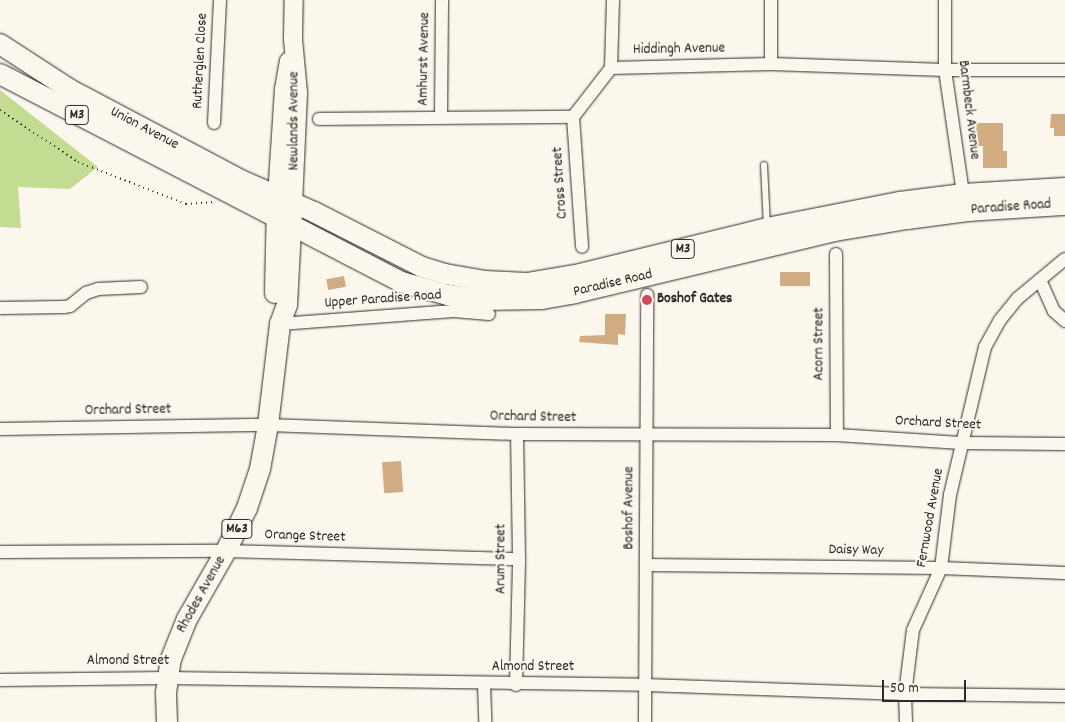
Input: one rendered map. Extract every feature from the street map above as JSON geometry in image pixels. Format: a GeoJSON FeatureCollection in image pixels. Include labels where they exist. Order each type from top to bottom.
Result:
{"type":"FeatureCollection","features":[{"type":"Feature","properties":{"kind":"main road","name":"Newlands Avenue"},"geometry":{"type":"LineString","coordinates":[[285,200],[284,89],[293,39],[294,0]]}},
{"type":"Feature","properties":{"kind":"main road","name":"Union Avenue"},"geometry":{"type":"LineString","coordinates":[[0,44],[98,105],[285,200]]}},
{"type":"Feature","properties":{"kind":"main road","name":"Union Avenue"},"geometry":{"type":"LineString","coordinates":[[0,74],[284,222]]}},
{"type":"Feature","properties":{"kind":"main road","name":"Paradise Road"},"geometry":{"type":"LineString","coordinates":[[285,200],[422,267],[477,280],[527,283],[586,273],[767,228],[870,207],[963,194],[1065,188]]}},
{"type":"Feature","properties":{"kind":"main road","name":"Rhodes Avenue"},"geometry":{"type":"LineString","coordinates":[[167,722],[167,678],[171,659],[187,619],[248,508],[260,469],[268,425],[280,324],[287,305],[285,200]]}},
{"type":"Feature","properties":{"kind":"main road","name":"Paradise Road"},"geometry":{"type":"LineString","coordinates":[[284,222],[401,282],[448,295],[502,301],[542,299],[575,293],[835,231],[879,223],[969,211],[1065,205]]}},
{"type":"Feature","properties":{"kind":"street","name":"Rutherglen Close"},"geometry":{"type":"LineString","coordinates":[[214,123],[220,0]]}},
{"type":"Feature","properties":{"kind":"street","name":"Amhurst Avenue"},"geometry":{"type":"LineString","coordinates":[[441,118],[442,0]]}},
{"type":"Feature","properties":{"kind":"street"},"geometry":{"type":"LineString","coordinates":[[319,119],[573,118],[611,68],[613,0]]}},
{"type":"Feature","properties":{"kind":"street"},"geometry":{"type":"LineString","coordinates":[[771,0],[771,64]]}},
{"type":"Feature","properties":{"kind":"street","name":"Barmbeck Avenue"},"geometry":{"type":"LineString","coordinates":[[945,0],[945,70],[963,194]]}},
{"type":"Feature","properties":{"kind":"street","name":"Hiddingh Avenue"},"geometry":{"type":"LineString","coordinates":[[611,68],[771,64],[945,70],[1065,70]]}},
{"type":"Feature","properties":{"kind":"street","name":"Cross Street"},"geometry":{"type":"LineString","coordinates":[[573,118],[582,247]]}},
{"type":"Feature","properties":{"kind":"street","name":"Acorn Street"},"geometry":{"type":"LineString","coordinates":[[836,254],[837,434]]}},
{"type":"Feature","properties":{"kind":"street","name":"Fernwood Avenue"},"geometry":{"type":"LineString","coordinates":[[906,722],[905,694],[913,630],[941,568],[946,516],[961,443],[985,347],[1000,320],[1018,298],[1065,259]]}},
{"type":"Feature","properties":{"kind":"street"},"geometry":{"type":"LineString","coordinates":[[1040,280],[1054,311],[1065,321]]}},
{"type":"Feature","properties":{"kind":"street"},"geometry":{"type":"LineString","coordinates":[[0,308],[64,307],[98,288],[141,287]]}},
{"type":"Feature","properties":{"kind":"street","name":"Boshof Avenue"},"geometry":{"type":"LineString","coordinates":[[645,722],[647,295]]}},
{"type":"Feature","properties":{"kind":"street","name":"Upper Paradise Road"},"geometry":{"type":"LineString","coordinates":[[280,324],[454,311],[489,314]]}},
{"type":"Feature","properties":{"kind":"street","name":"Orchard Street"},"geometry":{"type":"LineString","coordinates":[[0,428],[268,425],[517,434],[837,434],[961,443],[1065,444]]}},
{"type":"Feature","properties":{"kind":"street","name":"Arum Street"},"geometry":{"type":"LineString","coordinates":[[516,684],[519,559],[517,434]]}},
{"type":"Feature","properties":{"kind":"street","name":"Orange Street"},"geometry":{"type":"LineString","coordinates":[[0,552],[226,551],[519,559]]}},
{"type":"Feature","properties":{"kind":"street","name":"Daisy Way"},"geometry":{"type":"LineString","coordinates":[[646,565],[941,568],[1065,573]]}},
{"type":"Feature","properties":{"kind":"street","name":"Almond Street"},"geometry":{"type":"LineString","coordinates":[[0,680],[167,678],[644,685],[905,694],[1065,696]]}},
{"type":"Feature","properties":{"kind":"street"},"geometry":{"type":"LineString","coordinates":[[484,684],[486,722]]}},
{"type":"Feature","properties":{"kind":"lane"},"geometry":{"type":"LineString","coordinates":[[764,165],[767,228]]}},
{"type":"Feature","properties":{"kind":"path"},"geometry":{"type":"LineString","coordinates":[[0,110],[78,162],[186,204],[213,202],[218,204]]}},
{"type":"Feature","properties":{"kind":"green space"},"geometry":{"type":"Polygon","coordinates":[[[0,90],[98,167],[70,189],[18,187],[21,228],[0,227],[0,90]]]}},
{"type":"Feature","properties":{"kind":"building"},"geometry":{"type":"Polygon","coordinates":[[[1051,114],[1065,114],[1065,136],[1054,136],[1054,128],[1050,128],[1051,114]]]}},
{"type":"Feature","properties":{"kind":"building"},"geometry":{"type":"Polygon","coordinates":[[[970,123],[1003,123],[1003,151],[1007,151],[1007,168],[983,168],[983,146],[970,146],[970,123]]]}},
{"type":"Feature","properties":{"kind":"building"},"geometry":{"type":"Polygon","coordinates":[[[780,272],[810,272],[810,286],[780,286],[780,272]]]}},
{"type":"Feature","properties":{"kind":"building"},"geometry":{"type":"Polygon","coordinates":[[[344,276],[346,287],[328,290],[326,279],[344,276]]]}},
{"type":"Feature","properties":{"kind":"building"},"geometry":{"type":"Polygon","coordinates":[[[605,314],[626,314],[625,335],[618,334],[618,345],[579,342],[580,336],[605,335],[605,314]]]}},
{"type":"Feature","properties":{"kind":"building"},"geometry":{"type":"Polygon","coordinates":[[[401,461],[403,492],[384,493],[382,462],[401,461]]]}},
{"type":"Feature","properties":{"kind":"place","name":"Boshof Gates"},"geometry":{"type":"Point","coordinates":[647,300]}}]}
